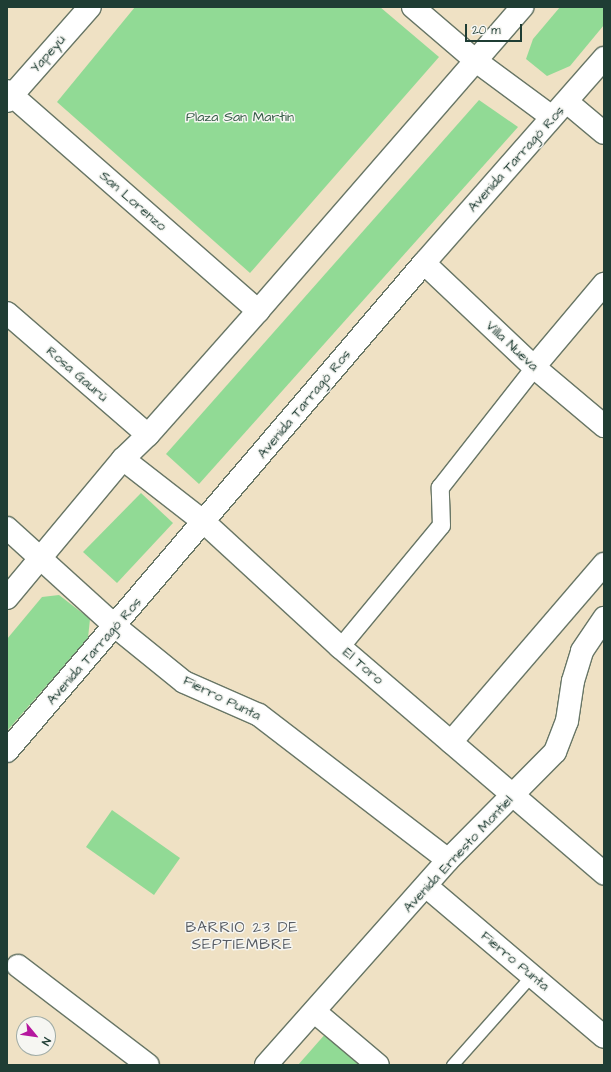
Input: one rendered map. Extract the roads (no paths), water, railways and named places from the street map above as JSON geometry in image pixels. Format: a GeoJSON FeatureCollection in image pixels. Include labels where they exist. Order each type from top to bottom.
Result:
{"type":"FeatureCollection","features":[{"type":"Feature","properties":{"kind":"street","name":"Yapeyú"},"geometry":{"type":"LineString","coordinates":[[9,96],[90,7]]}},
{"type":"Feature","properties":{"kind":"street"},"geometry":{"type":"LineString","coordinates":[[414,7],[476,61],[552,117]]}},
{"type":"Feature","properties":{"kind":"street"},"geometry":{"type":"LineString","coordinates":[[7,598],[123,459],[148,435],[258,311],[522,7]]}},
{"type":"Feature","properties":{"kind":"street","name":"Avenida Tarragó Ros"},"geometry":{"type":"LineString","coordinates":[[7,752],[116,627],[424,263],[552,117],[567,102],[604,58]]}},
{"type":"Feature","properties":{"kind":"street","name":"San Lorenzo"},"geometry":{"type":"LineString","coordinates":[[9,96],[258,311]]}},
{"type":"Feature","properties":{"kind":"street"},"geometry":{"type":"LineString","coordinates":[[567,102],[604,133]]}},
{"type":"Feature","properties":{"kind":"street","name":"Villa Nueva"},"geometry":{"type":"LineString","coordinates":[[424,263],[534,367],[604,426]]}},
{"type":"Feature","properties":{"kind":"street"},"geometry":{"type":"LineString","coordinates":[[340,647],[441,525],[440,487],[534,367],[604,284]]}},
{"type":"Feature","properties":{"kind":"street","name":"Rosa Gaurú"},"geometry":{"type":"LineString","coordinates":[[7,314],[148,435]]}},
{"type":"Feature","properties":{"kind":"street","name":"El Toro"},"geometry":{"type":"LineString","coordinates":[[123,459],[204,522],[340,647],[604,873]]}},
{"type":"Feature","properties":{"kind":"street","name":"Fierro Punta"},"geometry":{"type":"LineString","coordinates":[[7,528],[116,627],[184,682],[260,715],[448,860]]}},
{"type":"Feature","properties":{"kind":"street"},"geometry":{"type":"LineString","coordinates":[[451,742],[604,564]]}},
{"type":"Feature","properties":{"kind":"street","name":"Avenida Ernesto Montiel"},"geometry":{"type":"LineString","coordinates":[[266,1065],[315,1012],[448,860],[555,752],[567,721],[574,681],[582,651],[604,618]]}},
{"type":"Feature","properties":{"kind":"street","name":"Fierro Punta"},"geometry":{"type":"LineString","coordinates":[[426,886],[604,1036]]}},
{"type":"Feature","properties":{"kind":"street"},"geometry":{"type":"LineString","coordinates":[[18,966],[148,1065]]}},
{"type":"Feature","properties":{"kind":"street"},"geometry":{"type":"LineString","coordinates":[[315,1012],[378,1065]]}},
{"type":"Feature","properties":{"kind":"lane"},"geometry":{"type":"LineString","coordinates":[[452,1065],[532,976]]}},
{"type":"Feature","properties":{"kind":"district","name":"BARRIO 23 DE SEPTIEMBRE"},"geometry":{"type":"Point","coordinates":[242,936]}},
{"type":"Feature","properties":{"kind":"park label","name":"Plaza San Martín"},"geometry":{"type":"Point","coordinates":[240,117]}}]}
